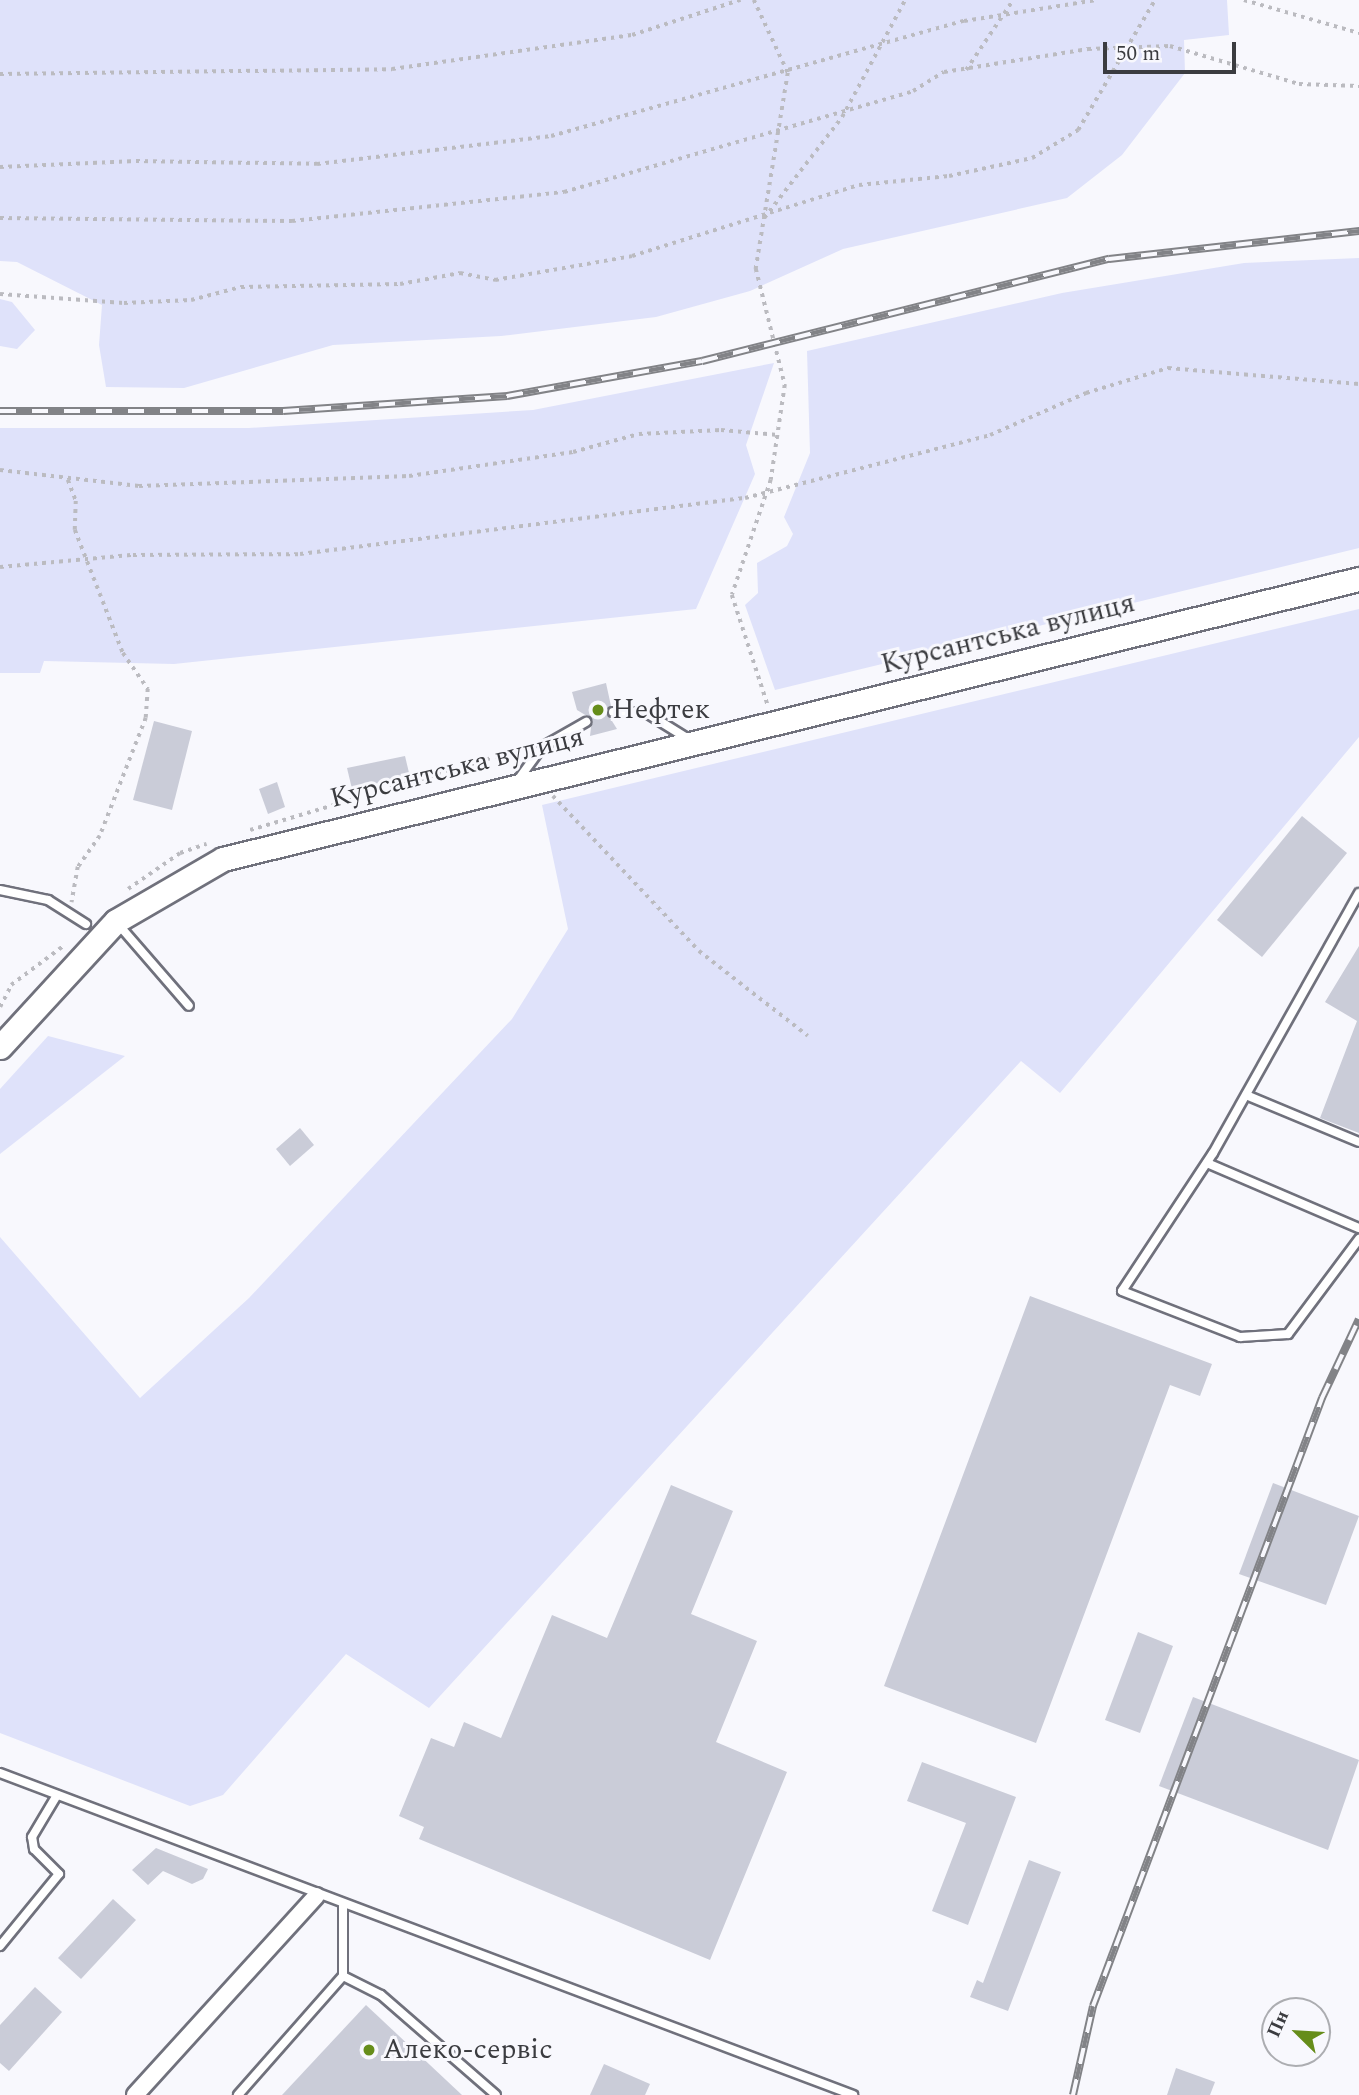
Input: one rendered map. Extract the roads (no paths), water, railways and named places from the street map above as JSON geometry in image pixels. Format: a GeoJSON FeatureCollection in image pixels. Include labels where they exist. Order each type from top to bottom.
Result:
{"type":"FeatureCollection","features":[{"type":"Feature","properties":{"kind":"street","name":"Курсантська вулиця"},"geometry":{"type":"LineString","coordinates":[[0,1047],[116,921],[223,859],[537,779],[1359,579]]}},
{"type":"Feature","properties":{"kind":"street"},"geometry":{"type":"LineString","coordinates":[[135,2095],[316,1896]]}},
{"type":"Feature","properties":{"kind":"lane"},"geometry":{"type":"LineString","coordinates":[[613,712],[645,712],[692,741]]}},
{"type":"Feature","properties":{"kind":"lane"},"geometry":{"type":"LineString","coordinates":[[514,785],[542,747],[586,722]]}},
{"type":"Feature","properties":{"kind":"lane"},"geometry":{"type":"LineString","coordinates":[[0,890],[48,900],[86,924]]}},
{"type":"Feature","properties":{"kind":"lane"},"geometry":{"type":"LineString","coordinates":[[1359,893],[1207,1163],[1122,1291],[1240,1337],[1288,1334],[1359,1239]]}},
{"type":"Feature","properties":{"kind":"lane"},"geometry":{"type":"LineString","coordinates":[[116,921],[189,1006]]}},
{"type":"Feature","properties":{"kind":"lane"},"geometry":{"type":"LineString","coordinates":[[1246,1095],[1359,1142]]}},
{"type":"Feature","properties":{"kind":"lane"},"geometry":{"type":"LineString","coordinates":[[1207,1163],[1359,1228]]}},
{"type":"Feature","properties":{"kind":"lane"},"geometry":{"type":"LineString","coordinates":[[0,1773],[316,1896],[853,2095]]}},
{"type":"Feature","properties":{"kind":"lane"},"geometry":{"type":"LineString","coordinates":[[0,1946],[59,1874],[34,1849],[32,1837],[57,1795]]}},
{"type":"Feature","properties":{"kind":"lane"},"geometry":{"type":"LineString","coordinates":[[238,2095],[343,1976],[344,1906]]}},
{"type":"Feature","properties":{"kind":"lane"},"geometry":{"type":"LineString","coordinates":[[343,1976],[381,1995],[496,2095]]}},
{"type":"Feature","properties":{"kind":"railway"},"geometry":{"type":"LineString","coordinates":[[0,411],[283,411],[507,396],[702,361],[1109,259],[1359,231]]}},
{"type":"Feature","properties":{"kind":"railway"},"geometry":{"type":"LineString","coordinates":[[1073,2095],[1093,2006],[1322,1398],[1359,1319]]}},
{"type":"Feature","properties":{"kind":"place","name":"Нефтек"},"geometry":{"type":"Point","coordinates":[598,710]}},
{"type":"Feature","properties":{"kind":"place","name":"Алеко-сервіс"},"geometry":{"type":"Point","coordinates":[369,2050]}}]}
